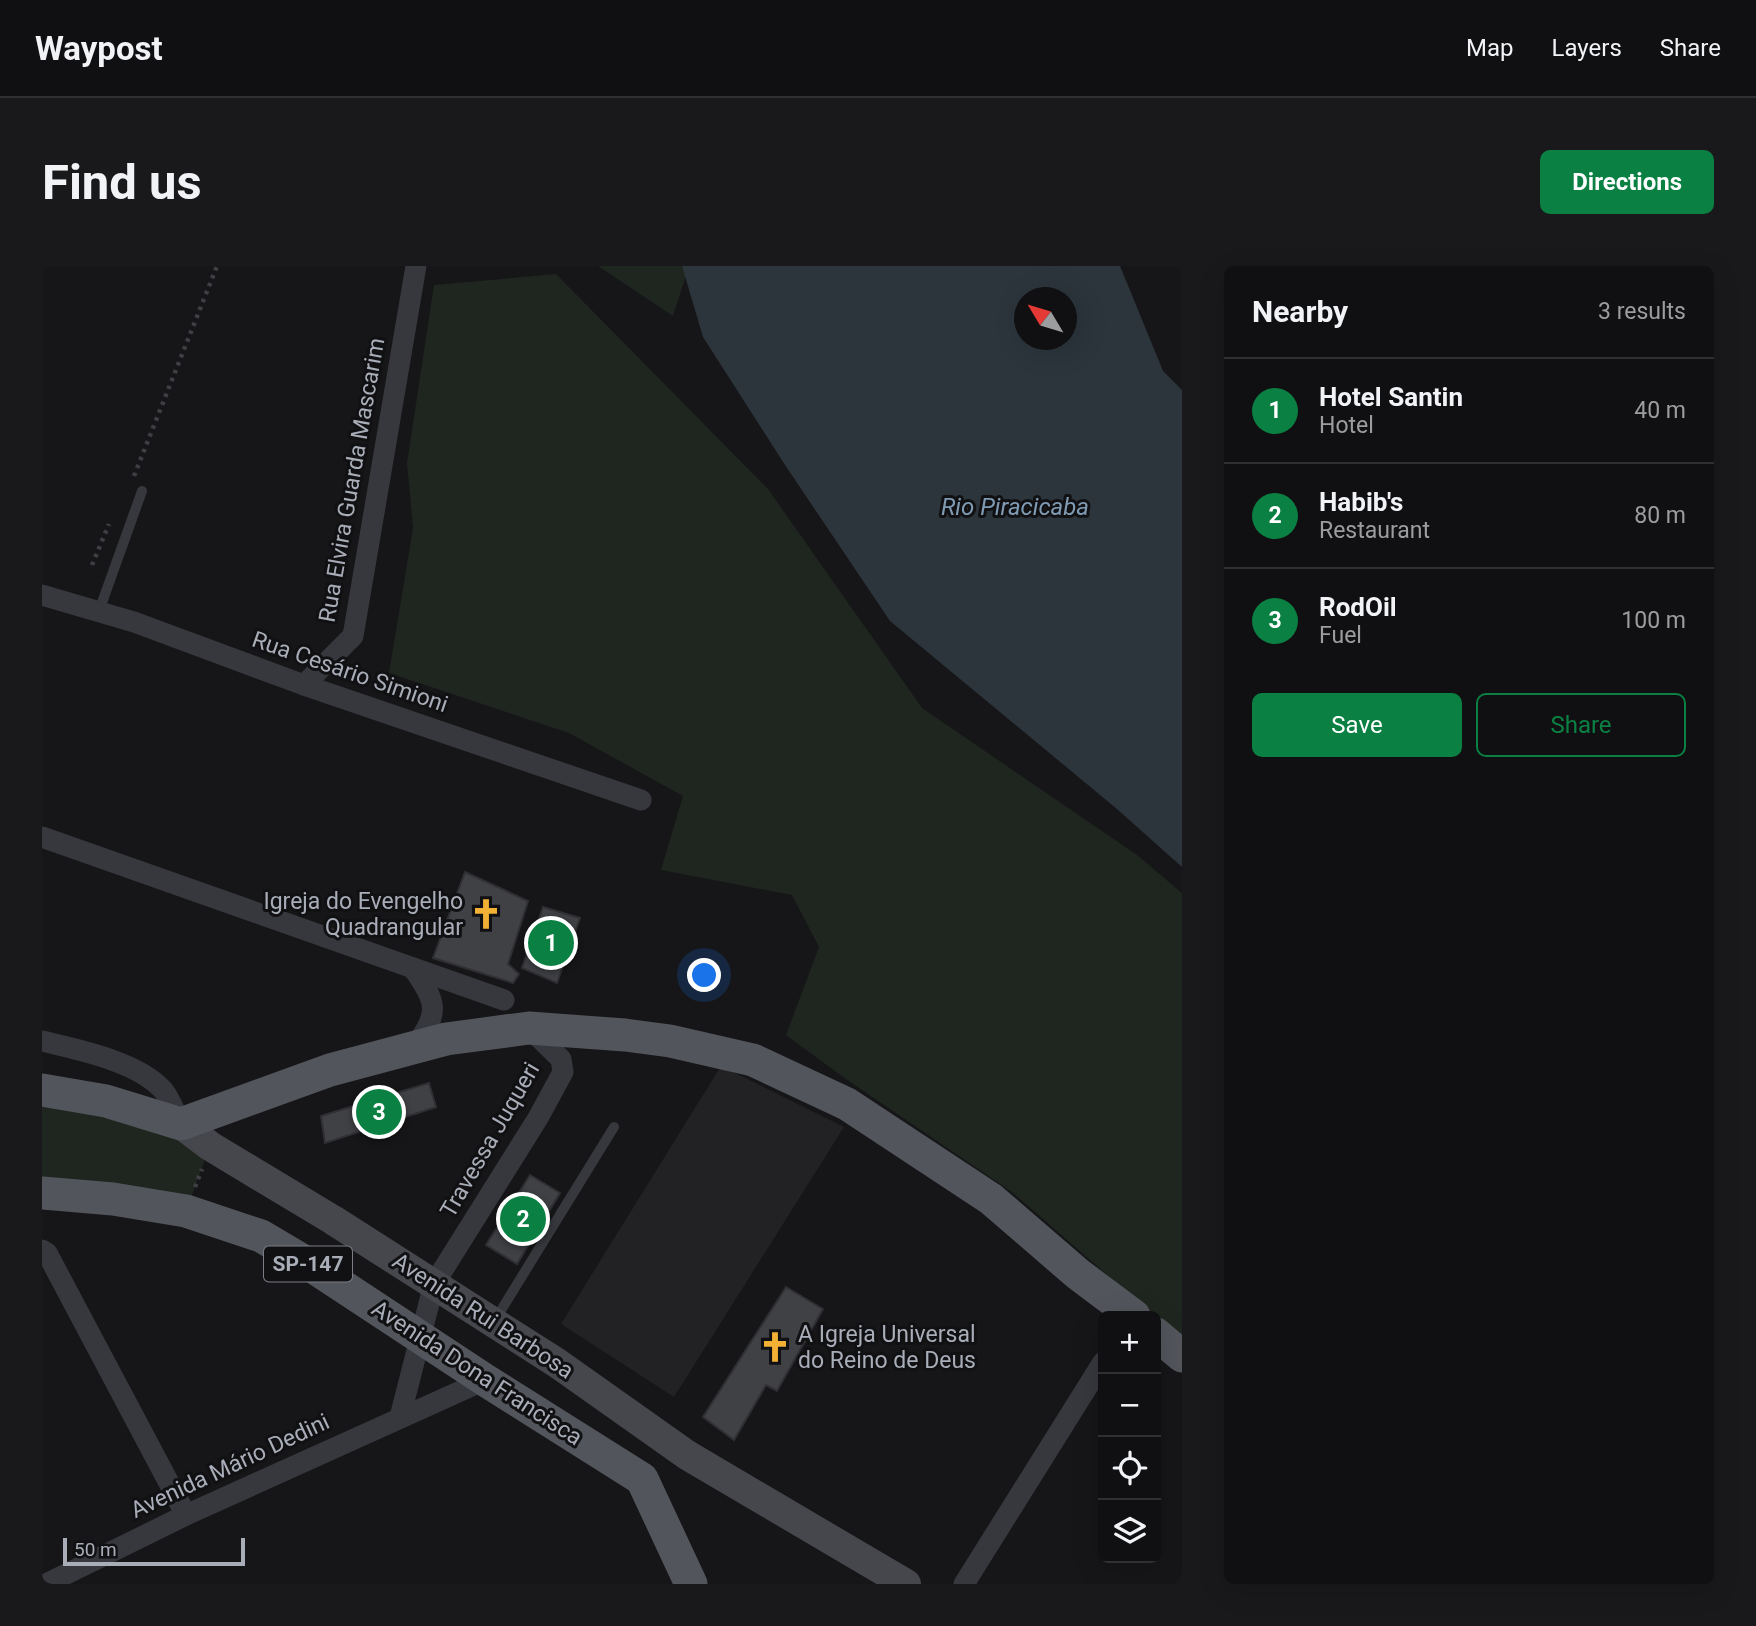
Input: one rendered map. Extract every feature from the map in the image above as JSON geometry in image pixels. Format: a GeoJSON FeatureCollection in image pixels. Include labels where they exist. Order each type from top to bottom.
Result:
{"type":"FeatureCollection","features":[{"type":"Feature","properties":{"kind":"main road"},"geometry":{"type":"LineString","coordinates":[[181,1124],[330,1070],[446,1039],[529,1028],[670,1041],[753,1060],[835,1099],[991,1199],[1078,1274],[1126,1311]]}},
{"type":"Feature","properties":{"kind":"main road","name":"Avenida Rui Barbosa"},"geometry":{"type":"LineString","coordinates":[[42,1090],[106,1101],[181,1124],[211,1146],[557,1363],[687,1455],[906,1584]]}},
{"type":"Feature","properties":{"kind":"main road","name":"Avenida Dona Francisca"},"geometry":{"type":"LineString","coordinates":[[42,1194],[113,1199],[186,1211],[261,1236],[367,1301],[485,1380],[642,1479]]}},
{"type":"Feature","properties":{"kind":"main road"},"geometry":{"type":"LineString","coordinates":[[1161,1339],[1182,1356]]}},
{"type":"Feature","properties":{"kind":"main road"},"geometry":{"type":"LineString","coordinates":[[687,1455],[666,1457],[642,1479],[691,1584]]}},
{"type":"Feature","properties":{"kind":"street","name":"Rua Elvira Guarda Mascarim"},"geometry":{"type":"LineString","coordinates":[[304,685],[353,636],[416,266]]}},
{"type":"Feature","properties":{"kind":"street","name":"Rua Cesário Simioni"},"geometry":{"type":"LineString","coordinates":[[42,595],[99,611],[304,685],[641,800]]}},
{"type":"Feature","properties":{"kind":"street"},"geometry":{"type":"LineString","coordinates":[[42,837],[504,1000]]}},
{"type":"Feature","properties":{"kind":"street"},"geometry":{"type":"LineString","coordinates":[[413,968],[430,993],[434,1016],[415,1047]]}},
{"type":"Feature","properties":{"kind":"street","name":"Travessa Juqueri"},"geometry":{"type":"LineString","coordinates":[[434,1284],[538,1118],[563,1072],[561,1059],[529,1028]]}},
{"type":"Feature","properties":{"kind":"street"},"geometry":{"type":"LineString","coordinates":[[42,1041],[136,1070],[163,1090],[181,1124]]}},
{"type":"Feature","properties":{"kind":"street"},"geometry":{"type":"LineString","coordinates":[[44,1253],[186,1515]]}},
{"type":"Feature","properties":{"kind":"street"},"geometry":{"type":"LineString","coordinates":[[400,1417],[434,1284]]}},
{"type":"Feature","properties":{"kind":"street"},"geometry":{"type":"LineString","coordinates":[[964,1584],[1098,1370]]}},
{"type":"Feature","properties":{"kind":"street","name":"Avenida Mário Dedini"},"geometry":{"type":"LineString","coordinates":[[46,1584],[186,1515],[485,1380]]}},
{"type":"Feature","properties":{"kind":"lane"},"geometry":{"type":"LineString","coordinates":[[99,611],[142,491]]}},
{"type":"Feature","properties":{"kind":"lane"},"geometry":{"type":"LineString","coordinates":[[493,1322],[614,1127]]}},
{"type":"Feature","properties":{"kind":"path"},"geometry":{"type":"LineString","coordinates":[[131,483],[216,266]]}},
{"type":"Feature","properties":{"kind":"path"},"geometry":{"type":"LineString","coordinates":[[92,565],[111,520]]}},
{"type":"Feature","properties":{"kind":"path"},"geometry":{"type":"LineString","coordinates":[[186,1211],[211,1146]]}},
{"type":"Feature","properties":{"kind":"shaded area"},"geometry":{"type":"Polygon","coordinates":[[[598,266],[689,266],[673,316],[598,266]]]}},
{"type":"Feature","properties":{"kind":"shaded area"},"geometry":{"type":"Polygon","coordinates":[[[556,274],[768,489],[922,708],[1137,855],[1182,893],[1182,1340],[1161,1322],[1161,1311],[1149,1311],[1012,1192],[786,1035],[819,947],[792,895],[661,870],[683,796],[569,733],[389,673],[413,528],[407,463],[434,285],[556,274]]]}},
{"type":"Feature","properties":{"kind":"shaded area"},"geometry":{"type":"Polygon","coordinates":[[[721,1066],[844,1127],[674,1397],[561,1324],[721,1066]]]}},
{"type":"Feature","properties":{"kind":"shaded area"},"geometry":{"type":"Polygon","coordinates":[[[42,1090],[210,1146],[186,1211],[42,1194],[42,1090]]]}},
{"type":"Feature","properties":{"kind":"water","name":"Rio Piracicaba"},"geometry":{"type":"Polygon","coordinates":[[[682,266],[1120,266],[1163,371],[1182,390],[1182,867],[1117,809],[890,621],[703,337],[682,266]]]}},
{"type":"Feature","properties":{"kind":"building","name":"Igreja do Evengelho Quadrangular"},"geometry":{"type":"Polygon","coordinates":[[[465,872],[528,901],[508,964],[519,974],[513,983],[433,958],[465,872]]]}},
{"type":"Feature","properties":{"kind":"building"},"geometry":{"type":"Polygon","coordinates":[[[543,907],[580,918],[557,983],[522,968],[543,907]]]}},
{"type":"Feature","properties":{"kind":"building"},"geometry":{"type":"Polygon","coordinates":[[[429,1083],[436,1107],[325,1143],[321,1116],[429,1083]]]}},
{"type":"Feature","properties":{"kind":"building"},"geometry":{"type":"Polygon","coordinates":[[[530,1175],[560,1193],[517,1264],[486,1245],[530,1175]]]}},
{"type":"Feature","properties":{"kind":"building","name":"A Igreja Universal do Reino de Deus"},"geometry":{"type":"Polygon","coordinates":[[[786,1287],[823,1309],[777,1391],[766,1385],[734,1440],[703,1417],[786,1287]]]}},
{"type":"Feature","properties":{"kind":"place","name":"Igreja do Evengelho Quadrangular"},"geometry":{"type":"Point","coordinates":[486,914]}},
{"type":"Feature","properties":{"kind":"place","name":"Hotel Santin"},"geometry":{"type":"Point","coordinates":[551,943]}},
{"type":"Feature","properties":{"kind":"place","name":"RodOil"},"geometry":{"type":"Point","coordinates":[379,1112]}},
{"type":"Feature","properties":{"kind":"place","name":"Habib's"},"geometry":{"type":"Point","coordinates":[523,1219]}},
{"type":"Feature","properties":{"kind":"place","name":"A Igreja Universal do Reino de Deus"},"geometry":{"type":"Point","coordinates":[775,1347]}}]}
